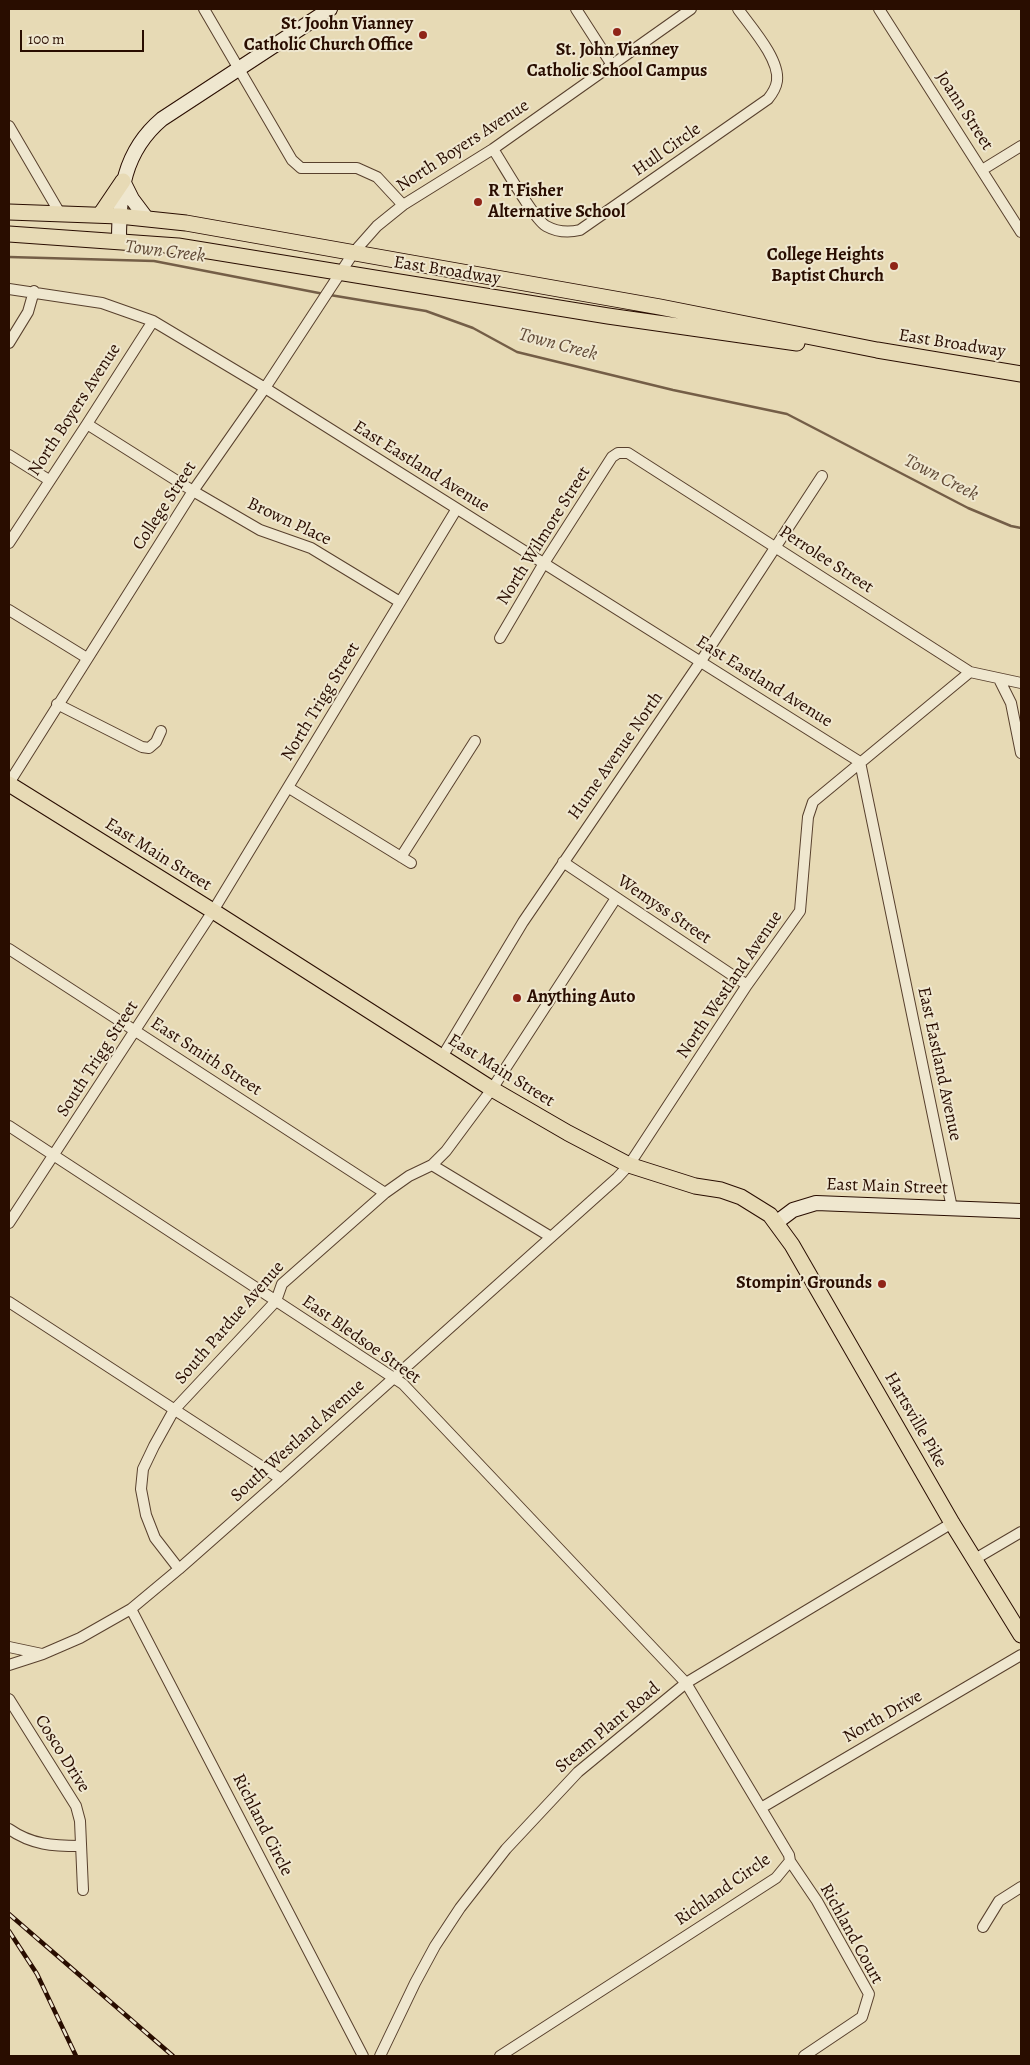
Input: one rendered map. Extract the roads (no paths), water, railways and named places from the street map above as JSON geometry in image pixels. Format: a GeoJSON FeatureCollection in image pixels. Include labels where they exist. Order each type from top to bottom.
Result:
{"type":"FeatureCollection","features":[{"type":"Feature","properties":{"kind":"main road"},"geometry":{"type":"LineString","coordinates":[[119,241],[119,216],[123,181],[131,158],[150,129],[162,119],[330,9]]}},
{"type":"Feature","properties":{"kind":"main road"},"geometry":{"type":"LineString","coordinates":[[100,215],[123,181]]}},
{"type":"Feature","properties":{"kind":"main road"},"geometry":{"type":"LineString","coordinates":[[123,181],[132,199],[147,219]]}},
{"type":"Feature","properties":{"kind":"main road","name":"East Broadway"},"geometry":{"type":"LineString","coordinates":[[9,212],[119,216],[186,223],[660,306],[854,349]]}},
{"type":"Feature","properties":{"kind":"main road","name":"East Broadway"},"geometry":{"type":"LineString","coordinates":[[9,234],[178,246],[608,316],[854,349],[877,350],[1021,374]]}},
{"type":"Feature","properties":{"kind":"main road","name":"East Main Street"},"geometry":{"type":"LineString","coordinates":[[9,783],[214,911],[492,1089],[573,1136],[629,1165],[695,1186],[721,1190],[742,1197],[760,1207],[777,1222],[793,1210],[816,1203],[1021,1211]]}},
{"type":"Feature","properties":{"kind":"main road","name":"Hartsville Pike"},"geometry":{"type":"LineString","coordinates":[[777,1222],[818,1289],[952,1522],[1021,1635]]}},
{"type":"Feature","properties":{"kind":"street"},"geometry":{"type":"LineString","coordinates":[[204,9],[292,160],[301,168],[357,168],[377,177],[403,205]]}},
{"type":"Feature","properties":{"kind":"street"},"geometry":{"type":"LineString","coordinates":[[576,9],[612,65]]}},
{"type":"Feature","properties":{"kind":"street","name":"North Boyers Avenue"},"geometry":{"type":"LineString","coordinates":[[354,252],[377,226],[403,205],[493,149],[691,9]]}},
{"type":"Feature","properties":{"kind":"street","name":"Hull Circle"},"geometry":{"type":"LineString","coordinates":[[493,149],[538,220],[556,230],[569,232],[580,230],[768,99],[777,82],[777,71],[773,61],[738,9]]}},
{"type":"Feature","properties":{"kind":"street","name":"Joann Street"},"geometry":{"type":"LineString","coordinates":[[879,9],[1021,232]]}},
{"type":"Feature","properties":{"kind":"street"},"geometry":{"type":"LineString","coordinates":[[9,126],[61,215]]}},
{"type":"Feature","properties":{"kind":"street"},"geometry":{"type":"LineString","coordinates":[[982,170],[1021,146]]}},
{"type":"Feature","properties":{"kind":"street","name":"College Street"},"geometry":{"type":"LineString","coordinates":[[9,783],[57,704],[193,491],[265,388],[354,252]]}},
{"type":"Feature","properties":{"kind":"street","name":"East Eastland Avenue"},"geometry":{"type":"LineString","coordinates":[[9,289],[34,291],[102,303],[153,321],[265,388],[456,510],[544,563],[860,762],[952,1208]]}},
{"type":"Feature","properties":{"kind":"street"},"geometry":{"type":"LineString","coordinates":[[9,343],[28,312],[34,291]]}},
{"type":"Feature","properties":{"kind":"street","name":"North Boyers Avenue"},"geometry":{"type":"LineString","coordinates":[[9,543],[49,480],[88,424],[153,321]]}},
{"type":"Feature","properties":{"kind":"street","name":"Brown Place"},"geometry":{"type":"LineString","coordinates":[[88,424],[193,491],[260,530],[311,548],[400,602]]}},
{"type":"Feature","properties":{"kind":"street","name":"Perrolee Street"},"geometry":{"type":"LineString","coordinates":[[618,454],[628,453],[970,672],[1021,683]]}},
{"type":"Feature","properties":{"kind":"street","name":"North Wilmore Street"},"geometry":{"type":"LineString","coordinates":[[500,638],[544,563],[612,457],[618,454]]}},
{"type":"Feature","properties":{"kind":"street"},"geometry":{"type":"LineString","coordinates":[[9,455],[49,480]]}},
{"type":"Feature","properties":{"kind":"street","name":"Hume Avenue North"},"geometry":{"type":"LineString","coordinates":[[442,1057],[486,980],[563,862],[701,662],[777,548],[822,476]]}},
{"type":"Feature","properties":{"kind":"street","name":"North Trigg Street"},"geometry":{"type":"LineString","coordinates":[[214,911],[456,510]]}},
{"type":"Feature","properties":{"kind":"street"},"geometry":{"type":"LineString","coordinates":[[9,610],[86,658]]}},
{"type":"Feature","properties":{"kind":"street","name":"North Westland Avenue"},"geometry":{"type":"LineString","coordinates":[[629,1165],[747,985],[800,911],[808,817],[813,802],[970,672]]}},
{"type":"Feature","properties":{"kind":"street"},"geometry":{"type":"LineString","coordinates":[[999,679],[1011,703],[1021,753]]}},
{"type":"Feature","properties":{"kind":"street"},"geometry":{"type":"LineString","coordinates":[[57,704],[142,747],[149,748],[156,742],[161,731]]}},
{"type":"Feature","properties":{"kind":"street"},"geometry":{"type":"LineString","coordinates":[[400,856],[475,741]]}},
{"type":"Feature","properties":{"kind":"street"},"geometry":{"type":"LineString","coordinates":[[289,788],[411,863]]}},
{"type":"Feature","properties":{"kind":"street","name":"Wemyss Street"},"geometry":{"type":"LineString","coordinates":[[563,862],[747,985]]}},
{"type":"Feature","properties":{"kind":"street","name":"South Pardue Avenue"},"geometry":{"type":"LineString","coordinates":[[180,1568],[155,1538],[146,1515],[141,1489],[143,1469],[174,1410],[276,1301],[282,1284],[385,1193],[410,1176],[432,1165],[446,1151],[492,1089],[616,898]]}},
{"type":"Feature","properties":{"kind":"street","name":"South Trigg Street"},"geometry":{"type":"LineString","coordinates":[[9,1223],[214,911]]}},
{"type":"Feature","properties":{"kind":"street","name":"East Smith Street"},"geometry":{"type":"LineString","coordinates":[[9,949],[385,1193]]}},
{"type":"Feature","properties":{"kind":"street","name":"East Bledsoe Street"},"geometry":{"type":"LineString","coordinates":[[9,1126],[403,1384],[686,1684]]}},
{"type":"Feature","properties":{"kind":"street"},"geometry":{"type":"LineString","coordinates":[[432,1165],[551,1237]]}},
{"type":"Feature","properties":{"kind":"street","name":"South Westland Avenue"},"geometry":{"type":"LineString","coordinates":[[9,1665],[43,1654],[80,1638],[110,1623],[131,1609],[281,1479],[629,1165]]}},
{"type":"Feature","properties":{"kind":"street"},"geometry":{"type":"LineString","coordinates":[[9,1302],[281,1479]]}},
{"type":"Feature","properties":{"kind":"street","name":"Steam Plant Road"},"geometry":{"type":"LineString","coordinates":[[380,2056],[435,1946],[460,1908],[506,1849],[578,1772],[686,1684],[952,1522]]}},
{"type":"Feature","properties":{"kind":"street"},"geometry":{"type":"LineString","coordinates":[[975,1559],[1021,1532]]}},
{"type":"Feature","properties":{"kind":"street","name":"Richland Circle"},"geometry":{"type":"LineString","coordinates":[[131,1609],[363,2056]]}},
{"type":"Feature","properties":{"kind":"street"},"geometry":{"type":"LineString","coordinates":[[9,1647],[43,1654]]}},
{"type":"Feature","properties":{"kind":"street","name":"North Drive"},"geometry":{"type":"LineString","coordinates":[[761,1808],[1021,1655]]}},
{"type":"Feature","properties":{"kind":"street","name":"Richland Circle"},"geometry":{"type":"LineString","coordinates":[[500,2056],[776,1878],[790,1862],[789,1855],[686,1684]]}},
{"type":"Feature","properties":{"kind":"street","name":"Cosco Drive"},"geometry":{"type":"LineString","coordinates":[[9,1699],[76,1806],[80,1821],[83,1890]]}},
{"type":"Feature","properties":{"kind":"street"},"geometry":{"type":"LineString","coordinates":[[9,1830],[25,1840],[40,1844],[80,1846]]}},
{"type":"Feature","properties":{"kind":"street","name":"Richland Court"},"geometry":{"type":"LineString","coordinates":[[790,1862],[817,1901],[869,1994],[862,2017],[804,2056]]}},
{"type":"Feature","properties":{"kind":"street"},"geometry":{"type":"LineString","coordinates":[[983,1927],[999,1901],[1021,1887]]}},
{"type":"Feature","properties":{"kind":"waterway","name":"Town Creek"},"geometry":{"type":"LineString","coordinates":[[9,257],[154,261],[324,294]]}},
{"type":"Feature","properties":{"kind":"waterway","name":"Town Creek"},"geometry":{"type":"LineString","coordinates":[[330,295],[426,311],[473,328],[517,352],[673,390],[787,414],[968,508],[1011,526],[1021,528]]}},
{"type":"Feature","properties":{"kind":"railway"},"geometry":{"type":"LineString","coordinates":[[9,1914],[173,2056]]}},
{"type":"Feature","properties":{"kind":"railway"},"geometry":{"type":"LineString","coordinates":[[9,1931],[37,1974],[76,2056]]}},
{"type":"Feature","properties":{"kind":"place","name":"St. John Vianney Catholic School Campus"},"geometry":{"type":"Point","coordinates":[617,32]}},
{"type":"Feature","properties":{"kind":"place","name":"St. Joohn Vianney Catholic Church Office"},"geometry":{"type":"Point","coordinates":[423,35]}},
{"type":"Feature","properties":{"kind":"place","name":"R T Fisher Alternative School"},"geometry":{"type":"Point","coordinates":[478,202]}},
{"type":"Feature","properties":{"kind":"place","name":"College Heights Baptist Church"},"geometry":{"type":"Point","coordinates":[894,266]}},
{"type":"Feature","properties":{"kind":"place","name":"Anything Auto"},"geometry":{"type":"Point","coordinates":[517,998]}},
{"type":"Feature","properties":{"kind":"place","name":"Stompin’ Grounds"},"geometry":{"type":"Point","coordinates":[882,1284]}}]}
